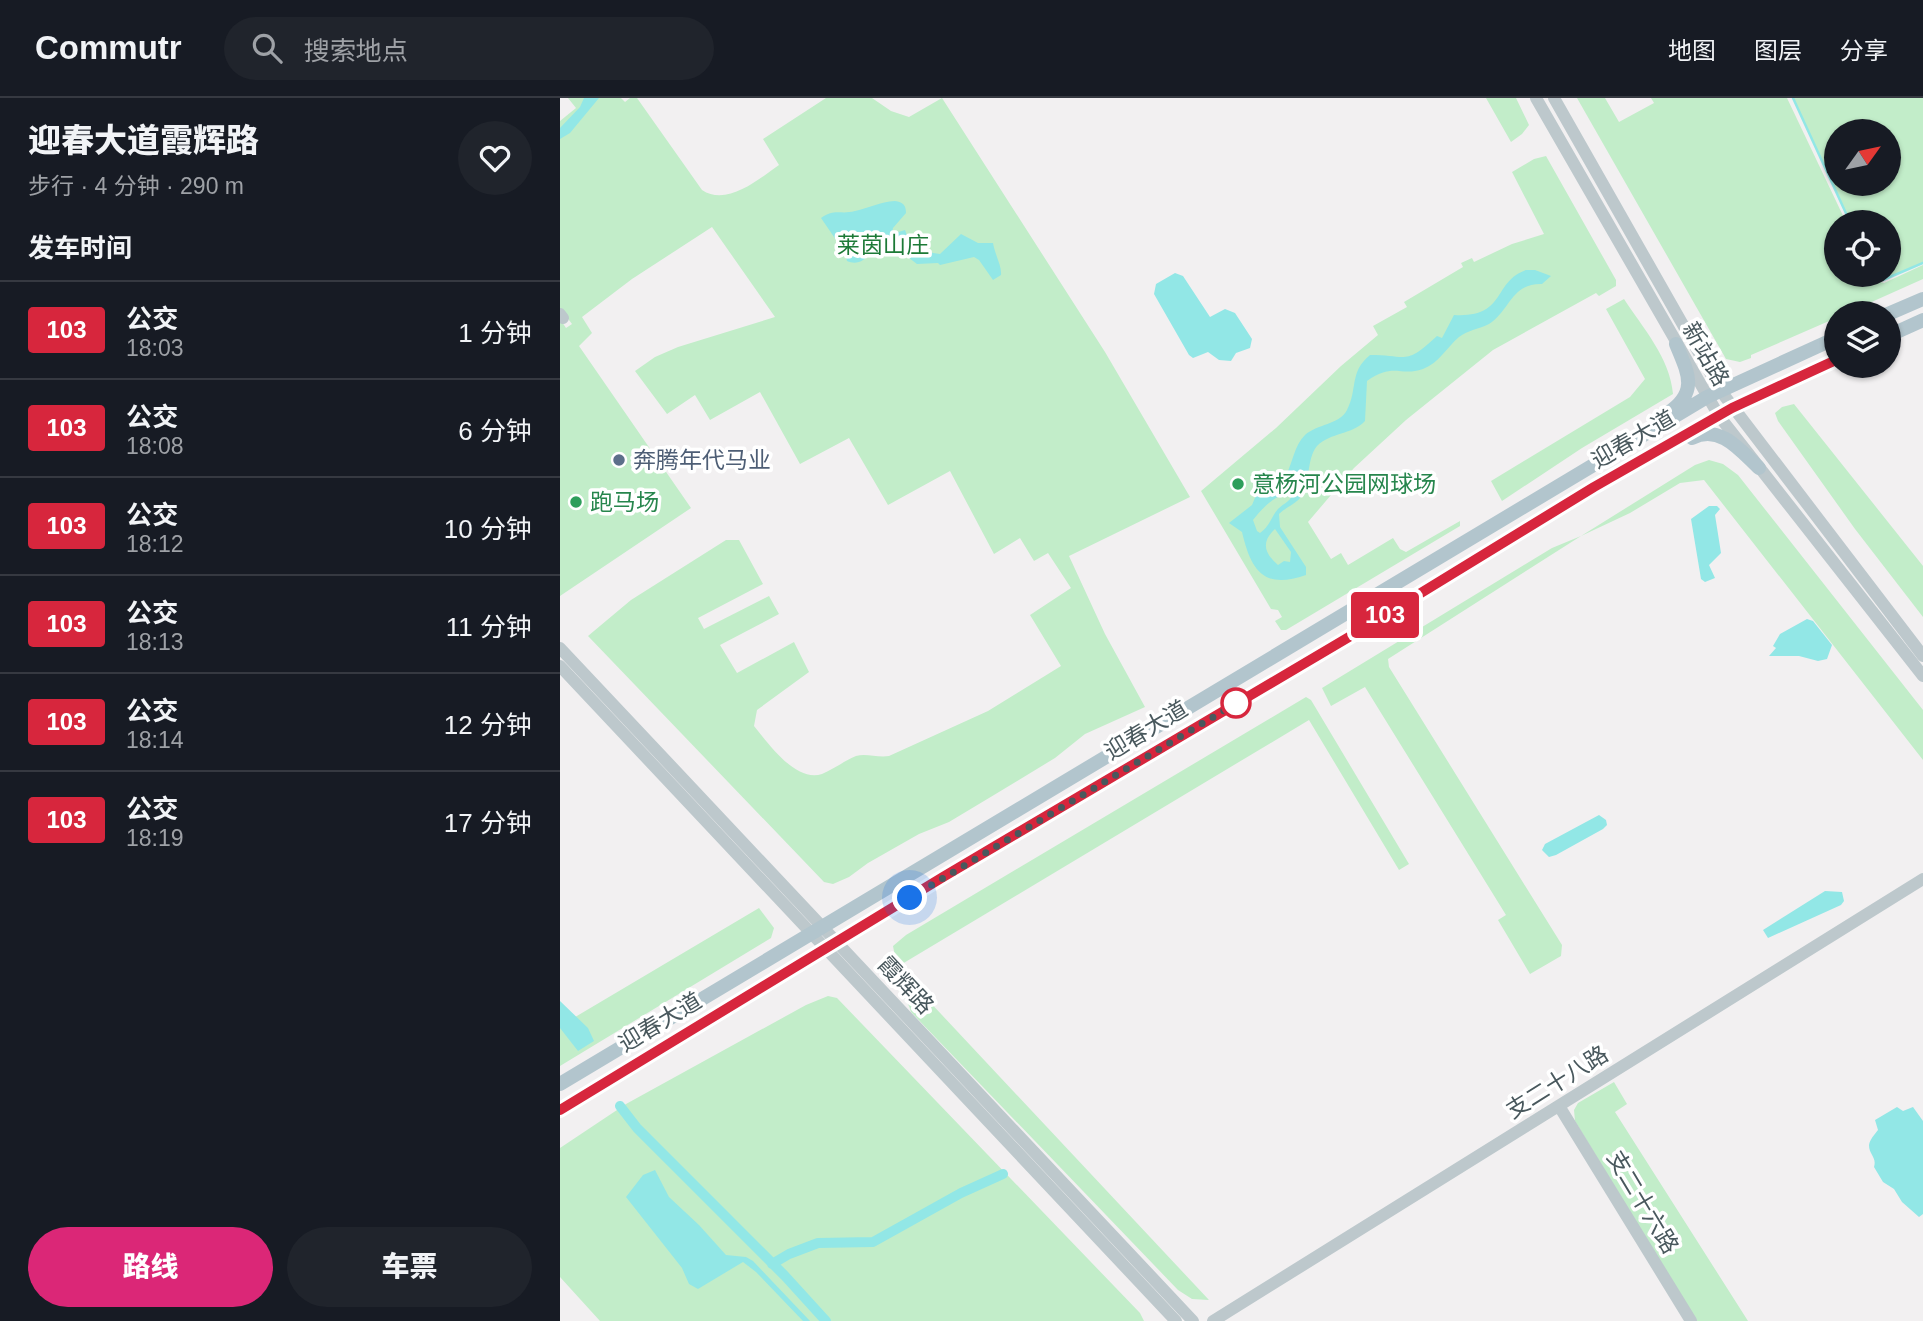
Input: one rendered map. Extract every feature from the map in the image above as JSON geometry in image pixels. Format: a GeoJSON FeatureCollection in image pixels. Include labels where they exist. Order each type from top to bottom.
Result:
{"type":"FeatureCollection","features":[{"type":"Feature","properties":{"kind":"main road"},"geometry":{"type":"LineString","coordinates":[[1901,308],[1923,299]]}},
{"type":"Feature","properties":{"kind":"main road"},"geometry":{"type":"LineString","coordinates":[[1901,330],[1923,320]]}},
{"type":"Feature","properties":{"kind":"main road","name":"迎春大道"},"geometry":{"type":"LineString","coordinates":[[560,1084],[1713,394],[1824,343]]}},
{"type":"Feature","properties":{"kind":"main road"},"geometry":{"type":"LineString","coordinates":[[1572,479],[1679,405],[1689,387],[1689,377],[1676,344]]}},
{"type":"Feature","properties":{"kind":"main road","name":"迎春大道"},"geometry":{"type":"LineString","coordinates":[[560,1110],[1594,487],[1732,408],[1824,366]]}},
{"type":"Feature","properties":{"kind":"main road"},"geometry":{"type":"LineString","coordinates":[[1594,487],[1699,435],[1711,433],[1733,443],[1759,468]]}},
{"type":"Feature","properties":{"kind":"main road"},"geometry":{"type":"LineString","coordinates":[[1647,434],[1657,451]]}},
{"type":"Feature","properties":{"kind":"main road"},"geometry":{"type":"LineString","coordinates":[[900,882],[910,898]]}},
{"type":"Feature","properties":{"kind":"main road"},"geometry":{"type":"LineString","coordinates":[[750,972],[760,989]]}},
{"type":"Feature","properties":{"kind":"street","name":"新站路"},"geometry":{"type":"LineString","coordinates":[[1536,98],[1676,344],[1713,394],[1732,408],[1923,656]]}},
{"type":"Feature","properties":{"kind":"street","name":"新站路"},"geometry":{"type":"LineString","coordinates":[[1554,98],[1713,394],[1719,416],[1923,676]]}},
{"type":"Feature","properties":{"kind":"street","name":"霞辉路"},"geometry":{"type":"LineString","coordinates":[[560,648],[817,931]]}},
{"type":"Feature","properties":{"kind":"street","name":"霞辉路"},"geometry":{"type":"LineString","coordinates":[[560,666],[1193,1321]]}},
{"type":"Feature","properties":{"kind":"street","name":"支二十八路"},"geometry":{"type":"LineString","coordinates":[[1213,1321],[1923,879]]}},
{"type":"Feature","properties":{"kind":"street","name":"霞辉路"},"geometry":{"type":"LineString","coordinates":[[832,946],[1176,1321]]}},
{"type":"Feature","properties":{"kind":"street","name":"支二十六路"},"geometry":{"type":"LineString","coordinates":[[1559,1106],[1690,1321]]}},
{"type":"Feature","properties":{"kind":"green space","name":"莱茵山庄"},"geometry":{"type":"Polygon","coordinates":[[[568,98],[621,98],[625,102],[630,98],[637,98],[702,190],[722,195],[752,184],[779,165],[763,139],[826,98],[872,98],[891,111],[909,117],[942,98],[1105,352],[1190,497],[1069,556],[1105,634],[1145,707],[1085,734],[1055,758],[949,822],[919,834],[833,884],[824,882],[588,636],[631,600],[726,540],[739,540],[763,584],[698,618],[704,629],[769,596],[779,614],[720,645],[737,673],[794,642],[809,672],[757,710],[754,726],[784,760],[802,773],[812,775],[822,774],[856,756],[889,756],[988,711],[1061,666],[1030,615],[1071,588],[1048,553],[1034,561],[1020,538],[994,554],[950,471],[888,505],[849,438],[800,464],[760,392],[710,420],[695,395],[667,414],[635,371],[655,357],[678,347],[775,317],[712,227],[632,279],[582,317],[592,333],[579,346],[691,508],[560,596],[560,319],[566,328],[572,324],[560,308],[560,121],[576,108],[568,98]]]}},
{"type":"Feature","properties":{"kind":"green space"},"geometry":{"type":"Polygon","coordinates":[[[1486,98],[1516,98],[1529,125],[1522,134],[1511,142],[1486,98]]]}},
{"type":"Feature","properties":{"kind":"green space"},"geometry":{"type":"Polygon","coordinates":[[[1577,98],[1605,98],[1619,122],[1654,103],[1651,98],[1787,98],[1824,176],[1824,196],[1834,196],[1840,210],[1824,210],[1824,287],[1901,287],[1901,275],[1923,265],[1923,279],[1874,301],[1824,301],[1824,323],[1751,355],[1751,358],[1740,362],[1726,359],[1577,98]]]}},
{"type":"Feature","properties":{"kind":"green space"},"geometry":{"type":"Polygon","coordinates":[[[1793,98],[1923,98],[1923,263],[1901,272],[1901,210],[1844,210],[1838,196],[1901,196],[1901,119],[1824,119],[1824,165],[1793,98]]]}},
{"type":"Feature","properties":{"kind":"green space"},"geometry":{"type":"Polygon","coordinates":[[[1546,156],[1616,280],[1616,286],[1599,296],[1596,293],[1493,350],[1406,420],[1354,468],[1308,522],[1331,559],[1341,553],[1348,565],[1393,538],[1400,549],[1406,552],[1460,521],[1460,526],[1286,630],[1281,630],[1275,621],[1282,617],[1278,610],[1271,609],[1201,491],[1276,428],[1378,335],[1373,326],[1407,307],[1404,302],[1463,267],[1461,263],[1472,258],[1474,262],[1512,244],[1544,234],[1512,172],[1534,159],[1546,156]]]}},
{"type":"Feature","properties":{"kind":"green space"},"geometry":{"type":"Polygon","coordinates":[[[1624,299],[1661,356],[1667,368],[1673,394],[1582,448],[1502,501],[1491,481],[1630,397],[1645,379],[1606,309],[1624,299]]]}},
{"type":"Feature","properties":{"kind":"green space"},"geometry":{"type":"Polygon","coordinates":[[[1794,404],[1923,566],[1923,617],[1855,529],[1778,421],[1775,413],[1782,407],[1794,404]]]}},
{"type":"Feature","properties":{"kind":"green space"},"geometry":{"type":"Polygon","coordinates":[[[1709,460],[1723,464],[1738,475],[1923,710],[1923,760],[1704,480],[1680,483],[1630,513],[1581,536],[1695,465],[1709,460]]]}},
{"type":"Feature","properties":{"kind":"green space"},"geometry":{"type":"Polygon","coordinates":[[[1581,536],[1388,659],[1389,667],[1562,945],[1561,956],[1530,974],[1498,920],[1506,915],[1365,687],[1331,706],[1322,688],[1552,548],[1581,536]]]}},
{"type":"Feature","properties":{"kind":"green space"},"geometry":{"type":"Polygon","coordinates":[[[1306,697],[1311,700],[1409,864],[1399,870],[1309,720],[897,967],[893,946],[906,935],[1306,697]]]}},
{"type":"Feature","properties":{"kind":"green space"},"geometry":{"type":"Polygon","coordinates":[[[759,908],[774,928],[771,938],[560,1066],[560,1026],[759,908]]]}},
{"type":"Feature","properties":{"kind":"green space"},"geometry":{"type":"Polygon","coordinates":[[[897,967],[1209,1300],[1192,1299],[1178,1290],[911,1012],[890,976],[897,967]]]}},
{"type":"Feature","properties":{"kind":"green space"},"geometry":{"type":"Polygon","coordinates":[[[828,996],[837,998],[1140,1313],[1144,1321],[600,1321],[560,1277],[560,1148],[626,1104],[806,1005],[828,996]]]}},
{"type":"Feature","properties":{"kind":"green space"},"geometry":{"type":"Polygon","coordinates":[[[1614,1082],[1627,1104],[1615,1112],[1748,1321],[1696,1321],[1575,1121],[1574,1110],[1578,1103],[1614,1082]]]}},
{"type":"Feature","properties":{"kind":"water"},"geometry":{"type":"Polygon","coordinates":[[[584,98],[599,98],[570,133],[560,139],[560,128],[580,107],[584,98]]]}},
{"type":"Feature","properties":{"kind":"water"},"geometry":{"type":"Polygon","coordinates":[[[895,201],[904,204],[906,213],[893,228],[892,234],[905,230],[910,241],[918,248],[940,254],[961,234],[978,243],[993,243],[1001,275],[993,280],[974,257],[940,265],[917,264],[892,245],[882,242],[862,260],[853,263],[847,261],[845,253],[821,218],[834,212],[850,212],[895,201]]]}},
{"type":"Feature","properties":{"kind":"water"},"geometry":{"type":"Polygon","coordinates":[[[1526,270],[1535,270],[1551,276],[1542,284],[1532,285],[1517,293],[1496,319],[1459,337],[1429,366],[1408,372],[1384,372],[1367,381],[1365,421],[1360,426],[1329,438],[1317,446],[1311,458],[1303,492],[1298,500],[1279,514],[1280,527],[1306,567],[1306,575],[1279,580],[1261,573],[1250,557],[1242,532],[1229,523],[1252,505],[1262,488],[1286,475],[1298,444],[1305,435],[1343,415],[1363,361],[1370,355],[1406,357],[1418,352],[1437,336],[1442,338],[1454,315],[1483,311],[1491,305],[1515,276],[1526,270]],[[1294,491],[1275,498],[1262,510],[1253,520],[1257,531],[1260,533],[1266,527],[1294,491]],[[1275,529],[1266,543],[1267,552],[1278,565],[1284,561],[1290,562],[1291,552],[1275,529]]]}},
{"type":"Feature","properties":{"kind":"water"},"geometry":{"type":"Polygon","coordinates":[[[1175,273],[1183,276],[1210,317],[1225,309],[1235,313],[1252,339],[1250,348],[1236,353],[1231,361],[1219,360],[1208,352],[1193,358],[1189,355],[1154,294],[1156,284],[1175,273]]]}},
{"type":"Feature","properties":{"kind":"water"},"geometry":{"type":"Polygon","coordinates":[[[1709,506],[1717,506],[1720,509],[1715,515],[1721,553],[1709,565],[1715,578],[1705,582],[1701,579],[1691,519],[1709,506]]]}},
{"type":"Feature","properties":{"kind":"water"},"geometry":{"type":"Polygon","coordinates":[[[1807,619],[1813,621],[1832,645],[1827,659],[1818,661],[1799,656],[1769,656],[1776,648],[1773,646],[1780,634],[1807,619]]]}},
{"type":"Feature","properties":{"kind":"water"},"geometry":{"type":"Polygon","coordinates":[[[1599,815],[1606,820],[1607,825],[1603,829],[1556,855],[1549,857],[1542,850],[1545,844],[1599,815]]]}},
{"type":"Feature","properties":{"kind":"water"},"geometry":{"type":"Polygon","coordinates":[[[1825,891],[1842,892],[1844,901],[1841,905],[1768,938],[1763,930],[1825,891]]]}},
{"type":"Feature","properties":{"kind":"water"},"geometry":{"type":"Polygon","coordinates":[[[560,1001],[588,1028],[594,1041],[578,1051],[560,1028],[560,1001]]]}},
{"type":"Feature","properties":{"kind":"water"},"geometry":{"type":"Polygon","coordinates":[[[1897,1107],[1903,1111],[1913,1107],[1923,1121],[1923,1214],[1919,1217],[1902,1202],[1894,1189],[1883,1182],[1874,1167],[1869,1148],[1870,1141],[1878,1130],[1875,1120],[1897,1107]]]}},
{"type":"Feature","properties":{"kind":"water"},"geometry":{"type":"Polygon","coordinates":[[[655,1170],[669,1197],[726,1255],[746,1257],[753,1261],[810,1321],[803,1321],[743,1262],[698,1289],[689,1284],[682,1268],[626,1197],[643,1175],[655,1170]]]}},
{"type":"Feature","properties":{"kind":"waterway"},"geometry":{"type":"LineString","coordinates":[[1793,98],[1844,210]]}},
{"type":"Feature","properties":{"kind":"waterway"},"geometry":{"type":"LineString","coordinates":[[1901,272],[1923,263]]}},
{"type":"Feature","properties":{"kind":"waterway"},"geometry":{"type":"LineString","coordinates":[[620,1106],[637,1128],[785,1276],[826,1321]]}},
{"type":"Feature","properties":{"kind":"waterway"},"geometry":{"type":"LineString","coordinates":[[772,1264],[818,1243],[873,1242],[961,1193],[1003,1174]]}},
{"type":"Feature","properties":{"kind":"bus line","name":"103"},"geometry":{"type":"LineString","coordinates":[[560,1110],[1594,487],[1732,408],[1824,366]]}},
{"type":"Feature","properties":{"kind":"place","name":"奔腾年代马业"},"geometry":{"type":"Point","coordinates":[619,460]}},
{"type":"Feature","properties":{"kind":"place","name":"意杨河公园网球场"},"geometry":{"type":"Point","coordinates":[1238,484]}},
{"type":"Feature","properties":{"kind":"place","name":"跑马场"},"geometry":{"type":"Point","coordinates":[576,502]}},
{"type":"Feature","properties":{"kind":"route"},"geometry":{"type":"LineString","coordinates":[[910,898],[1240,701],[1236,703]]}}]}
